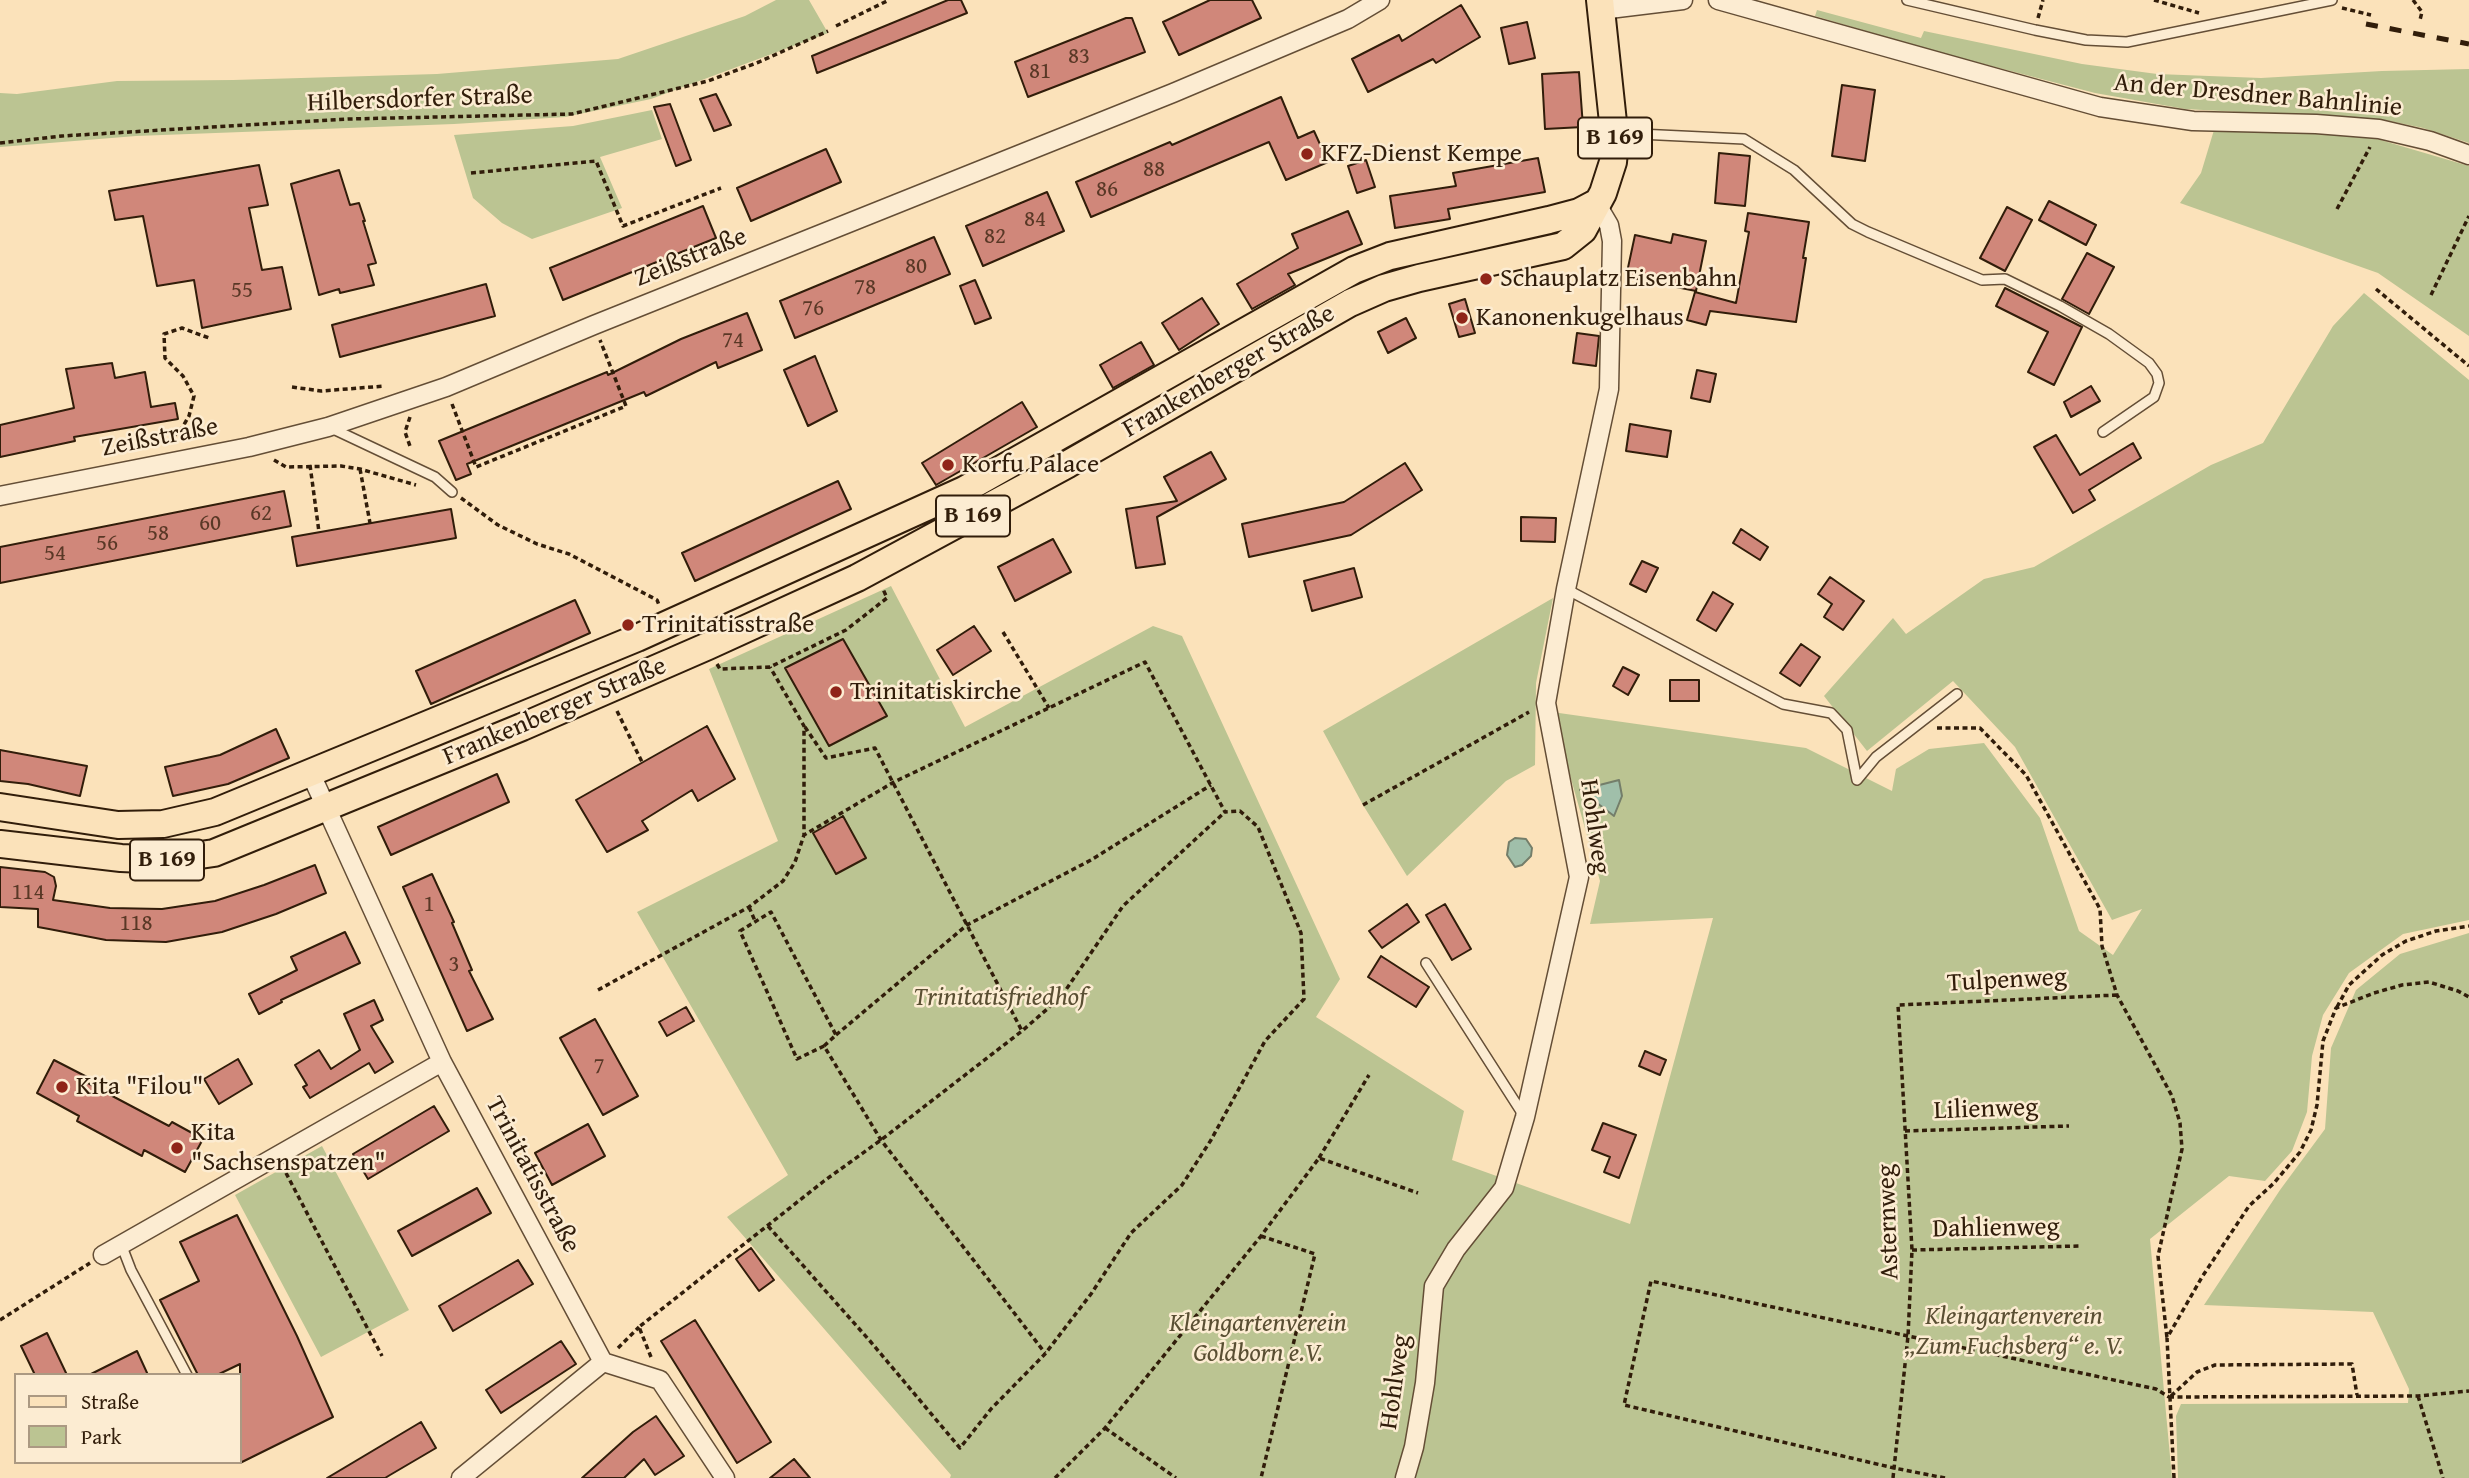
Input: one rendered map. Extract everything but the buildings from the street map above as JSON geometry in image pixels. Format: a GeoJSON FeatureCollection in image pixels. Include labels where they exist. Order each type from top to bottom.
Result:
{"type":"FeatureCollection","features":[{"type":"Feature","properties":{"kind":"main road","name":"Frankenberger Straße"},"geometry":{"type":"LineString","coordinates":[[0,844],[121,858],[166,860],[214,853],[531,723],[875,569],[1068,464],[1350,303],[1384,288],[1419,278],[1563,246],[1583,230],[1609,178],[1613,162],[1614,133],[1601,5]]}},
{"type":"Feature","properties":{"kind":"main road","name":"Frankenberger Straße"},"geometry":{"type":"LineString","coordinates":[[0,807],[118,825],[163,824],[215,812],[666,624],[964,490],[1354,270],[1390,256],[1579,212],[1596,203]]}},
{"type":"Feature","properties":{"kind":"street","name":"Zeißstraße"},"geometry":{"type":"LineString","coordinates":[[0,496],[249,447],[328,427],[446,387],[1173,93],[1348,19],[1380,0]]}},
{"type":"Feature","properties":{"kind":"street"},"geometry":{"type":"LineString","coordinates":[[1601,5],[1683,0]]}},
{"type":"Feature","properties":{"kind":"street","name":"An der Dresdner Bahnlinie"},"geometry":{"type":"LineString","coordinates":[[1718,0],[1746,5],[2100,107],[2193,121],[2316,124],[2379,129],[2430,141],[2469,155]]}},
{"type":"Feature","properties":{"kind":"street","name":"Hohlweg"},"geometry":{"type":"LineString","coordinates":[[1405,1478],[1414,1447],[1425,1383],[1434,1286],[1456,1249],[1504,1188],[1525,1117],[1579,877],[1546,703],[1566,589],[1609,389],[1612,241],[1609,225],[1596,203]]}},
{"type":"Feature","properties":{"kind":"street","name":"Trinitatisstraße"},"geometry":{"type":"LineString","coordinates":[[310,772],[442,1062],[603,1362]]}},
{"type":"Feature","properties":{"kind":"street"},"geometry":{"type":"LineString","coordinates":[[103,1255],[442,1062]]}},
{"type":"Feature","properties":{"kind":"street"},"geometry":{"type":"LineString","coordinates":[[461,1478],[603,1362],[660,1380],[725,1478]]}},
{"type":"Feature","properties":{"kind":"lane"},"geometry":{"type":"LineString","coordinates":[[1906,0],[2086,40],[2127,42],[2329,1]]}},
{"type":"Feature","properties":{"kind":"lane"},"geometry":{"type":"LineString","coordinates":[[1614,133],[1744,139],[1794,170],[1852,224],[1868,233],[1982,280],[2005,279],[2109,334],[2148,363],[2157,374],[2159,383],[2154,397],[2103,432]]}},
{"type":"Feature","properties":{"kind":"lane"},"geometry":{"type":"LineString","coordinates":[[328,427],[435,477],[452,492]]}},
{"type":"Feature","properties":{"kind":"lane"},"geometry":{"type":"LineString","coordinates":[[1566,589],[1783,704],[1831,713],[1847,730],[1857,779],[1876,757],[1957,694]]}},
{"type":"Feature","properties":{"kind":"lane"},"geometry":{"type":"LineString","coordinates":[[1426,963],[1525,1117]]}},
{"type":"Feature","properties":{"kind":"lane"},"geometry":{"type":"LineString","coordinates":[[121,1244],[131,1270],[186,1373]]}},
{"type":"Feature","properties":{"kind":"path"},"geometry":{"type":"LineString","coordinates":[[836,26],[889,0]]}},
{"type":"Feature","properties":{"kind":"path"},"geometry":{"type":"LineString","coordinates":[[2154,0],[2228,21]]}},
{"type":"Feature","properties":{"kind":"path"},"geometry":{"type":"LineString","coordinates":[[2413,0],[2423,12],[2420,20]]}},
{"type":"Feature","properties":{"kind":"path"},"geometry":{"type":"LineString","coordinates":[[2329,1],[2349,11],[2371,15]]}},
{"type":"Feature","properties":{"kind":"path","name":"Hilbersdorfer Straße"},"geometry":{"type":"LineString","coordinates":[[0,143],[62,136],[348,119],[572,114],[708,81],[828,31]]}},
{"type":"Feature","properties":{"kind":"path"},"geometry":{"type":"LineString","coordinates":[[2337,209],[2379,129]]}},
{"type":"Feature","properties":{"kind":"path"},"geometry":{"type":"LineString","coordinates":[[471,173],[596,162],[623,226],[721,188]]}},
{"type":"Feature","properties":{"kind":"path"},"geometry":{"type":"LineString","coordinates":[[2431,295],[2469,216]]}},
{"type":"Feature","properties":{"kind":"path"},"geometry":{"type":"LineString","coordinates":[[2376,289],[2469,366]]}},
{"type":"Feature","properties":{"kind":"path"},"geometry":{"type":"LineString","coordinates":[[446,387],[476,467],[626,405],[594,325]]}},
{"type":"Feature","properties":{"kind":"path"},"geometry":{"type":"LineString","coordinates":[[144,468],[182,428],[194,405],[189,384],[165,358],[164,334],[182,328],[209,338]]}},
{"type":"Feature","properties":{"kind":"path"},"geometry":{"type":"LineString","coordinates":[[292,387],[321,391],[387,386]]}},
{"type":"Feature","properties":{"kind":"path"},"geometry":{"type":"LineString","coordinates":[[419,396],[405,432],[414,458],[435,477]]}},
{"type":"Feature","properties":{"kind":"path"},"geometry":{"type":"LineString","coordinates":[[249,447],[286,467],[310,465],[360,469],[387,475],[442,495],[452,492],[498,526],[537,544],[569,554],[657,600],[666,624]]}},
{"type":"Feature","properties":{"kind":"path"},"geometry":{"type":"LineString","coordinates":[[310,465],[319,532]]}},
{"type":"Feature","properties":{"kind":"path"},"geometry":{"type":"LineString","coordinates":[[360,469],[370,523]]}},
{"type":"Feature","properties":{"kind":"path"},"geometry":{"type":"LineString","coordinates":[[708,646],[720,669],[770,667],[846,630],[887,598],[875,569]]}},
{"type":"Feature","properties":{"kind":"path"},"geometry":{"type":"LineString","coordinates":[[1003,632],[1049,708]]}},
{"type":"Feature","properties":{"kind":"path"},"geometry":{"type":"LineString","coordinates":[[804,835],[894,782],[1145,662],[1225,812]]}},
{"type":"Feature","properties":{"kind":"path"},"geometry":{"type":"LineString","coordinates":[[770,667],[826,758],[874,748],[1022,1031]]}},
{"type":"Feature","properties":{"kind":"path"},"geometry":{"type":"LineString","coordinates":[[1363,804],[1546,703]]}},
{"type":"Feature","properties":{"kind":"path"},"geometry":{"type":"LineString","coordinates":[[615,705],[642,762]]}},
{"type":"Feature","properties":{"kind":"path"},"geometry":{"type":"LineString","coordinates":[[598,990],[749,907],[783,881],[796,862],[804,835],[804,726]]}},
{"type":"Feature","properties":{"kind":"path"},"geometry":{"type":"LineString","coordinates":[[1916,728],[1980,728],[2026,775],[2100,909],[2102,946],[2117,995],[2172,1096],[2180,1123],[2182,1149],[2158,1256],[2167,1338],[2174,1478]]}},
{"type":"Feature","properties":{"kind":"path"},"geometry":{"type":"LineString","coordinates":[[836,1035],[771,912],[740,930],[797,1059],[824,1046],[967,925],[1091,860],[1211,785]]}},
{"type":"Feature","properties":{"kind":"path"},"geometry":{"type":"LineString","coordinates":[[603,1362],[639,1327],[824,1181],[1022,1031],[1061,997],[1123,906],[1225,812],[1240,811],[1258,827],[1301,933],[1304,999],[1265,1041],[1211,1140],[1182,1185],[1131,1233],[1091,1294],[1045,1354],[991,1409],[960,1448],[768,1226]]}},
{"type":"Feature","properties":{"kind":"path"},"geometry":{"type":"LineString","coordinates":[[749,907],[755,921]]}},
{"type":"Feature","properties":{"kind":"path"},"geometry":{"type":"LineString","coordinates":[[2167,1338],[2202,1277],[2249,1206],[2274,1183],[2300,1152],[2311,1130],[2317,1105],[2323,1041],[2336,1008],[2349,985],[2382,954],[2406,941],[2436,931],[2469,926]]}},
{"type":"Feature","properties":{"kind":"path"},"geometry":{"type":"LineString","coordinates":[[2336,1008],[2402,985],[2429,982],[2469,997]]}},
{"type":"Feature","properties":{"kind":"path","name":"Tulpenweg"},"geometry":{"type":"LineString","coordinates":[[1898,1005],[2117,995]]}},
{"type":"Feature","properties":{"kind":"path","name":"Asternweg"},"geometry":{"type":"LineString","coordinates":[[1893,1478],[1908,1336],[1912,1250],[1898,1005]]}},
{"type":"Feature","properties":{"kind":"path"},"geometry":{"type":"LineString","coordinates":[[824,1046],[881,1140],[1045,1354]]}},
{"type":"Feature","properties":{"kind":"path"},"geometry":{"type":"LineString","coordinates":[[1055,1478],[1105,1428],[1261,1236],[1319,1158],[1369,1075]]}},
{"type":"Feature","properties":{"kind":"path","name":"Lilienweg"},"geometry":{"type":"LineString","coordinates":[[1905,1131],[2069,1126]]}},
{"type":"Feature","properties":{"kind":"path"},"geometry":{"type":"LineString","coordinates":[[277,1155],[382,1356]]}},
{"type":"Feature","properties":{"kind":"path"},"geometry":{"type":"LineString","coordinates":[[1319,1158],[1418,1193]]}},
{"type":"Feature","properties":{"kind":"path"},"geometry":{"type":"LineString","coordinates":[[1261,1236],[1315,1254],[1261,1478]]}},
{"type":"Feature","properties":{"kind":"path","name":"Dahlienweg"},"geometry":{"type":"LineString","coordinates":[[1912,1250],[2080,1246]]}},
{"type":"Feature","properties":{"kind":"path"},"geometry":{"type":"LineString","coordinates":[[0,1320],[103,1255]]}},
{"type":"Feature","properties":{"kind":"path"},"geometry":{"type":"LineString","coordinates":[[1945,1478],[1624,1405],[1651,1280],[2156,1389],[2169,1397],[2418,1396],[2469,1391]]}},
{"type":"Feature","properties":{"kind":"path"},"geometry":{"type":"LineString","coordinates":[[639,1327],[660,1380]]}},
{"type":"Feature","properties":{"kind":"path"},"geometry":{"type":"LineString","coordinates":[[2169,1397],[2197,1372],[2216,1365],[2352,1364],[2357,1395]]}},
{"type":"Feature","properties":{"kind":"path"},"geometry":{"type":"LineString","coordinates":[[2418,1396],[2443,1478]]}},
{"type":"Feature","properties":{"kind":"path"},"geometry":{"type":"LineString","coordinates":[[1105,1428],[1176,1478]]}},
{"type":"Feature","properties":{"kind":"green space"},"geometry":{"type":"Polygon","coordinates":[[[776,0],[809,0],[828,33],[651,99],[565,117],[136,136],[0,147],[0,93],[17,94],[117,81],[437,74],[618,59],[745,16],[776,0]]]}},
{"type":"Feature","properties":{"kind":"green space"},"geometry":{"type":"Polygon","coordinates":[[[1817,10],[1921,38],[1924,31],[2082,64],[2157,74],[2261,78],[2469,69],[2469,143],[2423,128],[2385,120],[2185,109],[2095,93],[1930,50],[1815,16],[1817,10]]]}},
{"type":"Feature","properties":{"kind":"green space"},"geometry":{"type":"Polygon","coordinates":[[[652,110],[662,139],[600,157],[622,208],[532,239],[502,223],[473,198],[454,135],[573,126],[652,110]]]}},
{"type":"Feature","properties":{"kind":"green space"},"geometry":{"type":"Polygon","coordinates":[[[2214,130],[2367,136],[2469,166],[2469,336],[2378,273],[2180,203],[2201,173],[2214,130]]]}},
{"type":"Feature","properties":{"kind":"green space"},"geometry":{"type":"Polygon","coordinates":[[[2364,293],[2469,380],[2469,920],[2403,934],[2349,973],[2323,1015],[2312,1056],[2307,1112],[2292,1151],[2265,1181],[2229,1176],[2150,1239],[2172,1478],[950,1478],[951,1475],[727,1217],[788,1175],[637,912],[778,841],[709,669],[891,586],[965,727],[1153,626],[1182,636],[1340,979],[1316,1017],[1464,1111],[1452,1160],[1630,1224],[1713,918],[1590,924],[1600,881],[1552,712],[1806,748],[1892,791],[1896,769],[1929,749],[1984,743],[2040,818],[2079,931],[2113,955],[2142,909],[2112,920],[2015,747],[1953,681],[1867,751],[1824,696],[1893,618],[1906,634],[1984,579],[2034,567],[2211,465],[2263,443],[2333,326],[2364,293]]]}},
{"type":"Feature","properties":{"kind":"green space"},"geometry":{"type":"Polygon","coordinates":[[[1553,598],[1536,683],[1535,765],[1506,781],[1407,876],[1363,805],[1323,731],[1553,598]]]}},
{"type":"Feature","properties":{"kind":"green space"},"geometry":{"type":"Polygon","coordinates":[[[2469,933],[2469,1478],[2178,1478],[2176,1416],[2181,1404],[2408,1403],[2409,1389],[2373,1312],[2204,1305],[2280,1190],[2325,1129],[2331,1048],[2356,990],[2400,954],[2469,933]]]}},
{"type":"Feature","properties":{"kind":"green space"},"geometry":{"type":"Polygon","coordinates":[[[322,1146],[409,1310],[321,1357],[235,1195],[322,1146]]]}},
{"type":"Feature","properties":{"kind":"shaded area"},"geometry":{"type":"Polygon","coordinates":[[[1619,780],[1622,796],[1614,816],[1580,790],[1619,780]]]}},
{"type":"Feature","properties":{"kind":"shaded area"},"geometry":{"type":"Polygon","coordinates":[[[1515,838],[1526,839],[1532,848],[1531,856],[1522,865],[1515,867],[1507,855],[1509,842],[1515,838]]]}},
{"type":"Feature","properties":{"kind":"railway"},"geometry":{"type":"LineString","coordinates":[[2366,24],[2469,44]]}},
{"type":"Feature","properties":{"kind":"place","name":"KFZ-Dienst Kempe"},"geometry":{"type":"Point","coordinates":[1307,154]}},
{"type":"Feature","properties":{"kind":"place","name":"Schauplatz Eisenbahn"},"geometry":{"type":"Point","coordinates":[1486,279]}},
{"type":"Feature","properties":{"kind":"place","name":"Kanonenkugelhaus"},"geometry":{"type":"Point","coordinates":[1462,318]}},
{"type":"Feature","properties":{"kind":"place","name":"Korfu Palace"},"geometry":{"type":"Point","coordinates":[948,465]}},
{"type":"Feature","properties":{"kind":"place","name":"Trinitatisstraße"},"geometry":{"type":"Point","coordinates":[628,625]}},
{"type":"Feature","properties":{"kind":"place","name":"Trinitatiskirche"},"geometry":{"type":"Point","coordinates":[836,692]}},
{"type":"Feature","properties":{"kind":"place","name":"Kita \"Filou\""},"geometry":{"type":"Point","coordinates":[62,1087]}},
{"type":"Feature","properties":{"kind":"place","name":"Kita \"Sachsenspatzen\""},"geometry":{"type":"Point","coordinates":[177,1148]}},
{"type":"Feature","properties":{"kind":"park label","name":"Trinitatisfriedhof"},"geometry":{"type":"Point","coordinates":[1000,998]}},
{"type":"Feature","properties":{"kind":"park label","name":"Kleingartenverein „Zum Fuchsberg“ e. V."},"geometry":{"type":"Point","coordinates":[2014,1332]}},
{"type":"Feature","properties":{"kind":"park label","name":"Kleingartenverein Goldborn e.V."},"geometry":{"type":"Point","coordinates":[1258,1339]}}]}
